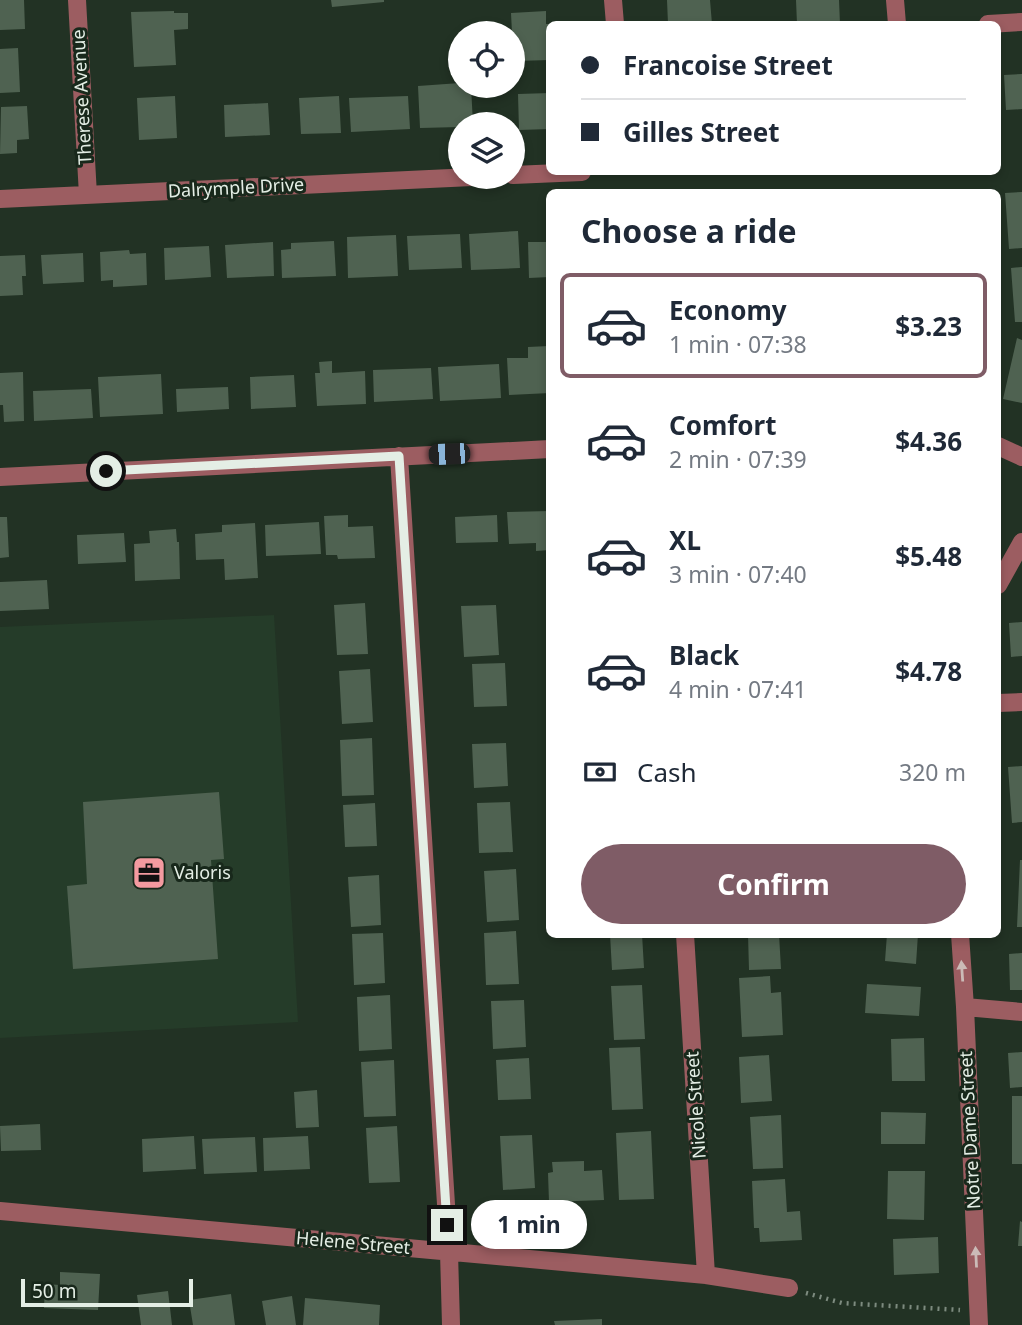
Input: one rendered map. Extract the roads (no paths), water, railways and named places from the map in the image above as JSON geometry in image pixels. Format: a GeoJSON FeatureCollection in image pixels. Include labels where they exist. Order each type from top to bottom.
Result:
{"type":"FeatureCollection","features":[{"type":"Feature","properties":{"kind":"street","name":"Therese Avenue"},"geometry":{"type":"LineString","coordinates":[[77,0],[88,195]]}},
{"type":"Feature","properties":{"kind":"street"},"geometry":{"type":"LineString","coordinates":[[613,0],[615,21]]}},
{"type":"Feature","properties":{"kind":"street"},"geometry":{"type":"LineString","coordinates":[[895,0],[897,21]]}},
{"type":"Feature","properties":{"kind":"street"},"geometry":{"type":"LineString","coordinates":[[1001,23],[1022,22]]}},
{"type":"Feature","properties":{"kind":"street"},"geometry":{"type":"LineString","coordinates":[[525,174],[546,174]]}},
{"type":"Feature","properties":{"kind":"street","name":"Dalrymple Drive"},"geometry":{"type":"LineString","coordinates":[[0,199],[448,178]]}},
{"type":"Feature","properties":{"kind":"street"},"geometry":{"type":"LineString","coordinates":[[1001,447],[1022,457]]}},
{"type":"Feature","properties":{"kind":"street"},"geometry":{"type":"LineString","coordinates":[[0,477],[546,449]]}},
{"type":"Feature","properties":{"kind":"street"},"geometry":{"type":"LineString","coordinates":[[399,456],[449,1252],[451,1325]]}},
{"type":"Feature","properties":{"kind":"street"},"geometry":{"type":"LineString","coordinates":[[1001,580],[1022,542]]}},
{"type":"Feature","properties":{"kind":"street"},"geometry":{"type":"LineString","coordinates":[[1001,703],[1022,702]]}},
{"type":"Feature","properties":{"kind":"street","name":"Nicole Street"},"geometry":{"type":"LineString","coordinates":[[685,938],[706,1275]]}},
{"type":"Feature","properties":{"kind":"street","name":"Notre Dame Street"},"geometry":{"type":"LineString","coordinates":[[960,938],[979,1318]]}},
{"type":"Feature","properties":{"kind":"street"},"geometry":{"type":"LineString","coordinates":[[964,1007],[1022,1012]]}},
{"type":"Feature","properties":{"kind":"street","name":"Helene Street"},"geometry":{"type":"LineString","coordinates":[[0,1211],[706,1275],[789,1288]]}},
{"type":"Feature","properties":{"kind":"place","name":"Valoris"},"geometry":{"type":"Point","coordinates":[149,873]}}]}
